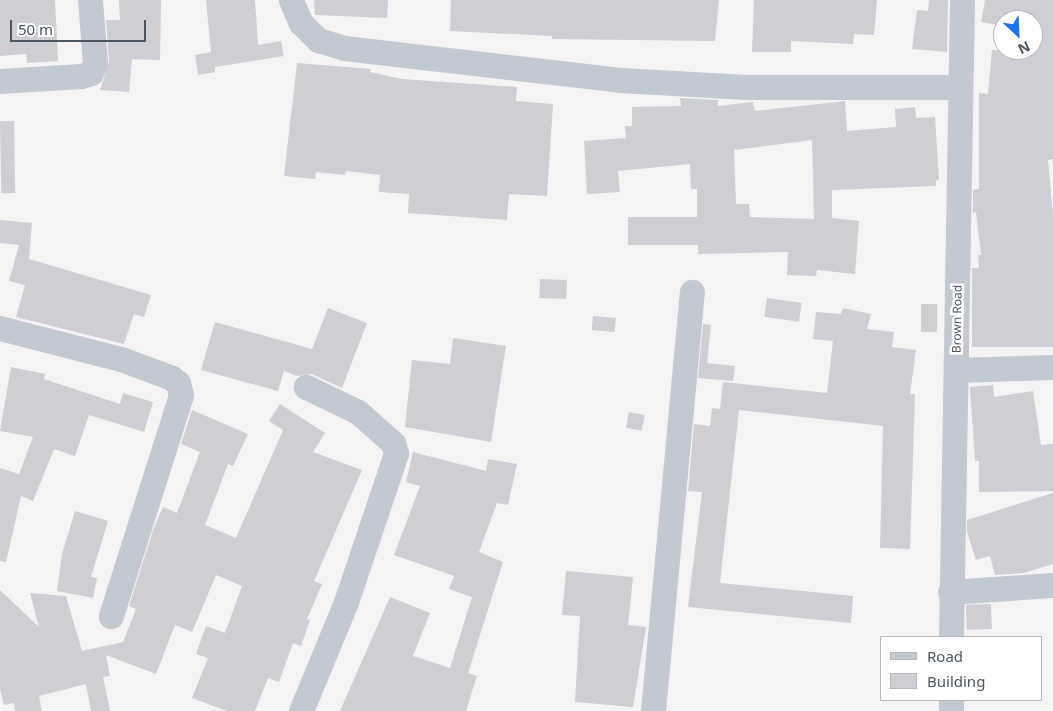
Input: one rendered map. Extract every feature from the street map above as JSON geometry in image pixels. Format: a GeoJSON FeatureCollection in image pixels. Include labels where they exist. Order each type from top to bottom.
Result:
{"type":"FeatureCollection","features":[{"type":"Feature","properties":{"kind":"street"},"geometry":{"type":"LineString","coordinates":[[0,81],[81,76],[91,73],[95,63],[90,0]]}},
{"type":"Feature","properties":{"kind":"street"},"geometry":{"type":"LineString","coordinates":[[291,0],[301,23],[318,40],[344,48],[620,80],[746,87],[960,87]]}},
{"type":"Feature","properties":{"kind":"street","name":"Brown Road"},"geometry":{"type":"LineString","coordinates":[[951,636],[950,592],[962,0]]}},
{"type":"Feature","properties":{"kind":"street"},"geometry":{"type":"LineString","coordinates":[[653,711],[692,292]]}},
{"type":"Feature","properties":{"kind":"street"},"geometry":{"type":"LineString","coordinates":[[0,328],[121,358],[172,378],[178,383],[181,395],[111,616]]}},
{"type":"Feature","properties":{"kind":"street"},"geometry":{"type":"LineString","coordinates":[[956,370],[1053,367]]}},
{"type":"Feature","properties":{"kind":"street"},"geometry":{"type":"LineString","coordinates":[[301,711],[346,602],[396,453],[393,443],[358,412],[306,387]]}},
{"type":"Feature","properties":{"kind":"street"},"geometry":{"type":"LineString","coordinates":[[950,592],[1053,585]]}},
{"type":"Feature","properties":{"kind":"building"},"geometry":{"type":"Polygon","coordinates":[[[0,0],[55,0],[58,61],[27,63],[26,54],[0,56],[0,0]]]}},
{"type":"Feature","properties":{"kind":"building"},"geometry":{"type":"Polygon","coordinates":[[[119,0],[161,0],[160,60],[132,59],[129,92],[100,90],[109,62],[106,20],[120,20],[119,0]]]}},
{"type":"Feature","properties":{"kind":"building"},"geometry":{"type":"Polygon","coordinates":[[[206,0],[255,0],[258,45],[281,41],[284,56],[215,67],[215,72],[198,75],[195,55],[211,52],[206,0]]]}},
{"type":"Feature","properties":{"kind":"building"},"geometry":{"type":"Polygon","coordinates":[[[314,0],[388,0],[387,18],[315,15],[314,0]]]}},
{"type":"Feature","properties":{"kind":"building"},"geometry":{"type":"Polygon","coordinates":[[[451,0],[719,0],[715,41],[552,39],[552,36],[450,31],[451,0]]]}},
{"type":"Feature","properties":{"kind":"building"},"geometry":{"type":"Polygon","coordinates":[[[754,0],[877,0],[874,35],[854,34],[853,44],[791,41],[791,52],[752,52],[754,0]]]}},
{"type":"Feature","properties":{"kind":"building"},"geometry":{"type":"Polygon","coordinates":[[[929,0],[948,0],[947,52],[912,49],[917,10],[928,11],[929,0]]]}},
{"type":"Feature","properties":{"kind":"building"},"geometry":{"type":"Polygon","coordinates":[[[985,0],[1053,0],[1053,159],[1048,160],[1053,216],[1053,347],[972,347],[972,268],[979,268],[978,255],[981,255],[976,212],[973,213],[973,190],[979,189],[979,93],[988,94],[992,50],[993,60],[1043,60],[1043,10],[993,10],[993,24],[981,22],[985,0]]]}},
{"type":"Feature","properties":{"kind":"building"},"geometry":{"type":"Polygon","coordinates":[[[297,63],[371,69],[370,72],[402,79],[517,87],[516,101],[553,104],[547,196],[509,194],[507,220],[408,213],[409,194],[379,192],[380,175],[346,171],[345,175],[316,172],[315,179],[284,176],[297,63]]]}},
{"type":"Feature","properties":{"kind":"building"},"geometry":{"type":"Polygon","coordinates":[[[680,98],[718,100],[718,106],[753,102],[755,111],[845,101],[847,131],[896,127],[895,109],[915,107],[916,118],[935,117],[939,180],[936,180],[936,186],[832,190],[832,218],[859,221],[855,274],[817,270],[816,276],[787,275],[788,252],[698,254],[698,245],[628,245],[628,217],[697,217],[697,189],[691,189],[690,164],[618,171],[620,192],[587,194],[584,141],[626,138],[625,126],[632,126],[632,107],[681,106],[680,98]],[[812,140],[734,150],[736,204],[749,204],[750,217],[814,219],[812,140]]]}},
{"type":"Feature","properties":{"kind":"building"},"geometry":{"type":"Polygon","coordinates":[[[0,121],[14,121],[15,193],[1,193],[0,121]]]}},
{"type":"Feature","properties":{"kind":"building"},"geometry":{"type":"Polygon","coordinates":[[[0,220],[32,223],[29,259],[151,295],[144,317],[134,314],[124,344],[16,317],[25,285],[9,281],[19,245],[0,243],[0,220]]]}},
{"type":"Feature","properties":{"kind":"building"},"geometry":{"type":"Polygon","coordinates":[[[540,279],[567,280],[566,299],[539,298],[540,279]]]}},
{"type":"Feature","properties":{"kind":"building"},"geometry":{"type":"Polygon","coordinates":[[[767,298],[802,303],[799,322],[764,317],[767,298]]]}},
{"type":"Feature","properties":{"kind":"building"},"geometry":{"type":"Polygon","coordinates":[[[921,304],[937,304],[937,332],[921,332],[921,304]]]}},
{"type":"Feature","properties":{"kind":"building"},"geometry":{"type":"Polygon","coordinates":[[[328,308],[367,323],[342,388],[312,374],[297,376],[284,371],[278,391],[201,370],[215,322],[312,349],[328,308]]]}},
{"type":"Feature","properties":{"kind":"building"},"geometry":{"type":"Polygon","coordinates":[[[843,308],[871,314],[867,329],[894,332],[892,347],[916,350],[910,394],[915,394],[910,549],[880,548],[883,426],[739,410],[720,583],[853,596],[851,623],[688,607],[702,492],[688,491],[694,424],[710,426],[712,408],[720,409],[723,382],[827,393],[833,341],[813,339],[816,312],[841,314],[843,308]]]}},
{"type":"Feature","properties":{"kind":"building"},"geometry":{"type":"Polygon","coordinates":[[[593,316],[616,318],[615,332],[592,330],[593,316]]]}},
{"type":"Feature","properties":{"kind":"building"},"geometry":{"type":"Polygon","coordinates":[[[703,324],[711,325],[707,363],[735,366],[733,381],[698,378],[703,324]]]}},
{"type":"Feature","properties":{"kind":"building"},"geometry":{"type":"Polygon","coordinates":[[[453,338],[506,346],[491,442],[405,427],[412,360],[450,364],[453,338]]]}},
{"type":"Feature","properties":{"kind":"building"},"geometry":{"type":"Polygon","coordinates":[[[11,367],[45,374],[44,379],[120,404],[123,393],[153,402],[144,432],[89,415],[75,456],[54,449],[33,501],[21,496],[6,562],[0,561],[0,468],[19,474],[33,437],[0,431],[11,367]]]}},
{"type":"Feature","properties":{"kind":"building"},"geometry":{"type":"Polygon","coordinates":[[[993,385],[994,397],[1033,391],[1041,445],[1053,444],[1053,491],[979,492],[979,461],[975,461],[970,387],[993,385]]]}},
{"type":"Feature","properties":{"kind":"building"},"geometry":{"type":"Polygon","coordinates":[[[280,404],[325,433],[313,452],[362,470],[314,581],[322,584],[307,619],[310,620],[301,646],[293,643],[279,682],[268,678],[255,711],[227,711],[192,698],[208,658],[196,654],[206,626],[225,633],[242,586],[216,575],[192,632],[175,625],[156,674],[106,655],[110,676],[103,677],[110,711],[91,711],[86,684],[39,696],[42,711],[15,711],[14,703],[4,705],[0,689],[0,590],[39,627],[30,593],[66,596],[82,651],[123,642],[136,609],[129,606],[154,527],[163,507],[177,513],[200,452],[181,444],[192,410],[248,434],[233,466],[228,464],[205,525],[236,538],[283,430],[269,421],[280,404]]]}},
{"type":"Feature","properties":{"kind":"building"},"geometry":{"type":"Polygon","coordinates":[[[629,412],[645,415],[642,431],[626,428],[629,412]]]}},
{"type":"Feature","properties":{"kind":"building"},"geometry":{"type":"Polygon","coordinates":[[[413,452],[486,471],[488,459],[517,464],[508,505],[497,503],[479,552],[503,562],[468,673],[477,676],[466,711],[340,711],[390,597],[430,613],[413,656],[450,668],[472,597],[449,589],[454,576],[394,555],[420,486],[406,482],[413,452]]]}},
{"type":"Feature","properties":{"kind":"building"},"geometry":{"type":"Polygon","coordinates":[[[1053,493],[1053,564],[1024,573],[995,575],[990,556],[976,560],[967,532],[967,520],[1053,493]]]}},
{"type":"Feature","properties":{"kind":"building"},"geometry":{"type":"Polygon","coordinates":[[[75,511],[108,521],[91,577],[97,578],[93,598],[57,591],[62,554],[75,511]]]}},
{"type":"Feature","properties":{"kind":"building"},"geometry":{"type":"Polygon","coordinates":[[[566,571],[633,577],[628,625],[646,627],[633,707],[575,702],[580,616],[562,615],[566,571]]]}},
{"type":"Feature","properties":{"kind":"building"},"geometry":{"type":"Polygon","coordinates":[[[991,604],[992,629],[967,630],[966,605],[991,604]]]}}]}
